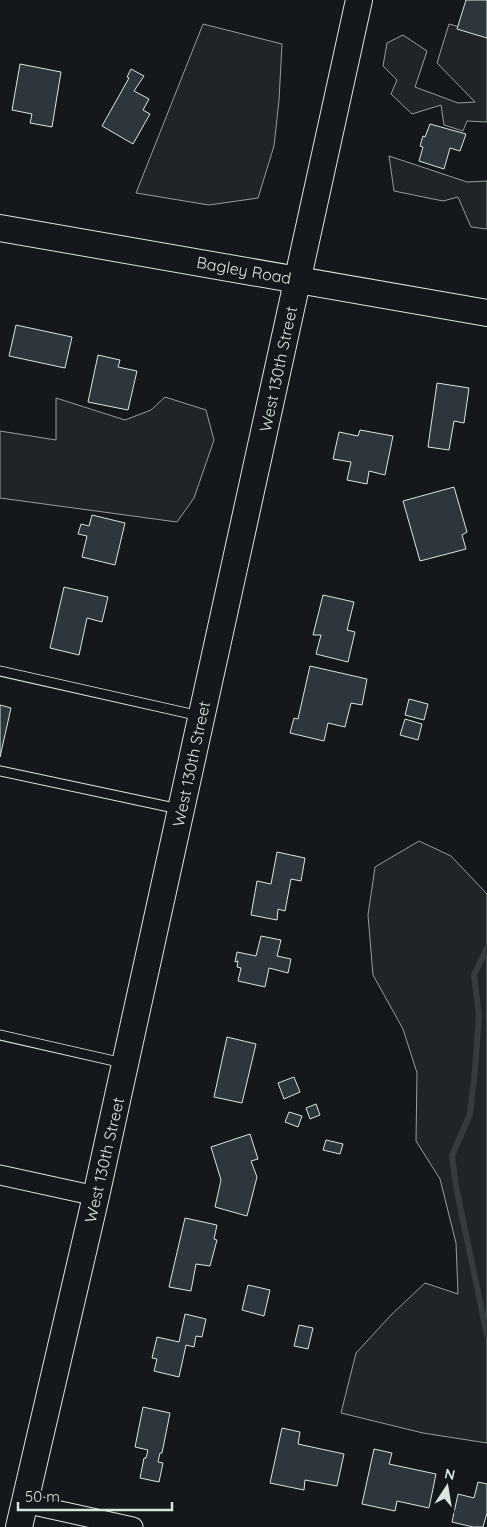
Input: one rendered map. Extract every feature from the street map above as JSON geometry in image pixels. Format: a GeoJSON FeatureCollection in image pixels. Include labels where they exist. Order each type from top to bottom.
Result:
{"type":"FeatureCollection","features":[{"type":"Feature","properties":{"kind":"main road","name":"West 130th Street"},"geometry":{"type":"LineString","coordinates":[[21,1515],[126,1064],[359,0]]}},
{"type":"Feature","properties":{"kind":"main road","name":"Bagley Road"},"geometry":{"type":"LineString","coordinates":[[0,228],[487,313]]}},
{"type":"Feature","properties":{"kind":"street"},"geometry":{"type":"LineString","coordinates":[[0,1175],[96,1196]]}},
{"type":"Feature","properties":{"kind":"street"},"geometry":{"type":"LineString","coordinates":[[21,1515],[133,1527]]}},
{"type":"Feature","properties":{"kind":"lane"},"geometry":{"type":"LineString","coordinates":[[0,671],[202,717]]}},
{"type":"Feature","properties":{"kind":"lane"},"geometry":{"type":"LineString","coordinates":[[0,771],[181,810]]}},
{"type":"Feature","properties":{"kind":"lane"},"geometry":{"type":"LineString","coordinates":[[0,1035],[126,1064]]}},
{"type":"Feature","properties":{"kind":"shaded area"},"geometry":{"type":"Polygon","coordinates":[[[203,24],[282,44],[274,146],[258,198],[209,205],[136,193],[203,24]]]}},
{"type":"Feature","properties":{"kind":"shaded area"},"geometry":{"type":"Polygon","coordinates":[[[449,24],[474,31],[487,31],[487,122],[467,121],[463,131],[444,125],[441,105],[412,114],[391,94],[397,80],[383,66],[387,43],[403,35],[427,51],[415,87],[458,103],[475,102],[437,63],[449,24]]]}},
{"type":"Feature","properties":{"kind":"shaded area"},"geometry":{"type":"Polygon","coordinates":[[[389,156],[467,182],[487,181],[487,229],[471,227],[458,197],[443,201],[394,191],[389,156]]]}},
{"type":"Feature","properties":{"kind":"shaded area"},"geometry":{"type":"Polygon","coordinates":[[[165,397],[206,410],[214,440],[194,498],[177,522],[0,498],[0,431],[56,440],[56,398],[125,420],[151,410],[165,397]]]}},
{"type":"Feature","properties":{"kind":"shaded area"},"geometry":{"type":"Polygon","coordinates":[[[419,841],[451,856],[487,894],[487,1443],[423,1433],[341,1413],[356,1353],[391,1315],[425,1283],[458,1294],[456,1243],[440,1179],[416,1141],[417,1073],[403,1029],[373,975],[368,915],[375,867],[419,841]]]}},
{"type":"Feature","properties":{"kind":"building"},"geometry":{"type":"Polygon","coordinates":[[[466,0],[487,0],[487,38],[457,29],[466,0]]]}},
{"type":"Feature","properties":{"kind":"building"},"geometry":{"type":"Polygon","coordinates":[[[20,64],[61,72],[52,127],[30,123],[32,114],[12,110],[20,64]]]}},
{"type":"Feature","properties":{"kind":"building"},"geometry":{"type":"Polygon","coordinates":[[[131,69],[144,76],[134,91],[149,99],[143,110],[150,114],[133,144],[102,126],[129,78],[127,77],[131,69]]]}},
{"type":"Feature","properties":{"kind":"building"},"geometry":{"type":"Polygon","coordinates":[[[430,124],[466,134],[460,151],[450,148],[444,169],[419,161],[423,147],[420,146],[430,124]]]}},
{"type":"Feature","properties":{"kind":"building"},"geometry":{"type":"Polygon","coordinates":[[[16,325],[72,337],[65,368],[9,356],[16,325]]]}},
{"type":"Feature","properties":{"kind":"building"},"geometry":{"type":"Polygon","coordinates":[[[98,355],[120,360],[118,367],[137,371],[128,410],[88,402],[98,355]]]}},
{"type":"Feature","properties":{"kind":"building"},"geometry":{"type":"Polygon","coordinates":[[[437,383],[469,388],[464,423],[454,421],[449,450],[428,447],[437,383]]]}},
{"type":"Feature","properties":{"kind":"building"},"geometry":{"type":"Polygon","coordinates":[[[360,430],[393,436],[385,475],[369,471],[367,484],[347,480],[351,462],[333,459],[339,432],[358,436],[360,430]]]}},
{"type":"Feature","properties":{"kind":"building"},"geometry":{"type":"Polygon","coordinates":[[[454,487],[467,532],[462,535],[466,549],[420,561],[403,501],[454,487]]]}},
{"type":"Feature","properties":{"kind":"building"},"geometry":{"type":"Polygon","coordinates":[[[92,515],[125,523],[115,565],[82,557],[87,536],[78,534],[81,524],[89,526],[92,515]]]}},
{"type":"Feature","properties":{"kind":"building"},"geometry":{"type":"Polygon","coordinates":[[[64,587],[108,597],[102,622],[87,618],[79,655],[50,648],[64,587]]]}},
{"type":"Feature","properties":{"kind":"building"},"geometry":{"type":"Polygon","coordinates":[[[323,595],[354,602],[347,630],[355,632],[348,662],[316,654],[321,635],[313,635],[323,595]]]}},
{"type":"Feature","properties":{"kind":"building"},"geometry":{"type":"Polygon","coordinates":[[[310,666],[367,679],[362,705],[351,703],[345,727],[328,723],[324,741],[290,733],[294,718],[298,719],[310,666]]]}},
{"type":"Feature","properties":{"kind":"building"},"geometry":{"type":"Polygon","coordinates":[[[409,699],[428,704],[424,720],[405,715],[409,699]]]}},
{"type":"Feature","properties":{"kind":"building"},"geometry":{"type":"Polygon","coordinates":[[[0,705],[11,708],[0,757],[0,705]]]}},
{"type":"Feature","properties":{"kind":"building"},"geometry":{"type":"Polygon","coordinates":[[[405,719],[422,724],[418,740],[400,735],[405,719]]]}},
{"type":"Feature","properties":{"kind":"building"},"geometry":{"type":"Polygon","coordinates":[[[277,852],[305,858],[301,881],[291,879],[285,911],[278,909],[277,920],[251,915],[257,881],[271,884],[277,852]]]}},
{"type":"Feature","properties":{"kind":"building"},"geometry":{"type":"Polygon","coordinates":[[[261,936],[281,940],[277,956],[291,959],[288,973],[269,968],[265,987],[238,981],[241,968],[237,967],[238,961],[235,962],[237,952],[256,956],[261,936]]]}},
{"type":"Feature","properties":{"kind":"building"},"geometry":{"type":"Polygon","coordinates":[[[227,1037],[256,1044],[242,1103],[214,1097],[227,1037]]]}},
{"type":"Feature","properties":{"kind":"building"},"geometry":{"type":"Polygon","coordinates":[[[294,1077],[300,1092],[284,1099],[278,1083],[294,1077]]]}},
{"type":"Feature","properties":{"kind":"building"},"geometry":{"type":"Polygon","coordinates":[[[316,1104],[320,1115],[310,1119],[306,1108],[316,1104]]]}},
{"type":"Feature","properties":{"kind":"building"},"geometry":{"type":"Polygon","coordinates":[[[289,1112],[302,1116],[298,1127],[285,1122],[289,1112]]]}},
{"type":"Feature","properties":{"kind":"building"},"geometry":{"type":"Polygon","coordinates":[[[250,1134],[258,1159],[251,1161],[257,1177],[247,1216],[215,1207],[221,1180],[211,1147],[250,1134]]]}},
{"type":"Feature","properties":{"kind":"building"},"geometry":{"type":"Polygon","coordinates":[[[326,1140],[343,1144],[340,1154],[323,1150],[326,1140]]]}},
{"type":"Feature","properties":{"kind":"building"},"geometry":{"type":"Polygon","coordinates":[[[185,1218],[217,1225],[214,1239],[217,1240],[210,1266],[196,1264],[191,1291],[169,1287],[185,1218]]]}},
{"type":"Feature","properties":{"kind":"building"},"geometry":{"type":"Polygon","coordinates":[[[248,1285],[270,1290],[264,1316],[242,1310],[248,1285]]]}},
{"type":"Feature","properties":{"kind":"building"},"geometry":{"type":"Polygon","coordinates":[[[185,1314],[206,1319],[202,1337],[196,1336],[194,1347],[186,1345],[179,1377],[154,1371],[157,1359],[152,1358],[157,1337],[179,1342],[185,1314]]]}},
{"type":"Feature","properties":{"kind":"building"},"geometry":{"type":"Polygon","coordinates":[[[299,1325],[313,1328],[308,1349],[294,1346],[299,1325]]]}},
{"type":"Feature","properties":{"kind":"building"},"geometry":{"type":"Polygon","coordinates":[[[143,1407],[170,1413],[162,1453],[160,1453],[158,1462],[163,1463],[159,1482],[140,1478],[144,1458],[146,1458],[148,1450],[135,1447],[143,1407]]]}},
{"type":"Feature","properties":{"kind":"building"},"geometry":{"type":"Polygon","coordinates":[[[282,1428],[300,1432],[298,1444],[344,1454],[337,1486],[305,1480],[304,1490],[270,1483],[282,1428]]]}},
{"type":"Feature","properties":{"kind":"building"},"geometry":{"type":"Polygon","coordinates":[[[374,1449],[392,1453],[389,1464],[436,1474],[429,1508],[397,1501],[395,1511],[362,1504],[374,1449]]]}},
{"type":"Feature","properties":{"kind":"building"},"geometry":{"type":"Polygon","coordinates":[[[478,1482],[487,1484],[487,1513],[483,1527],[473,1527],[452,1522],[458,1494],[474,1498],[478,1482]]]}},
{"type":"Feature","properties":{"kind":"waterway"},"geometry":{"type":"LineString","coordinates":[[487,948],[474,975],[479,1015],[470,1114],[452,1156],[456,1187],[487,1335]]}}]}
